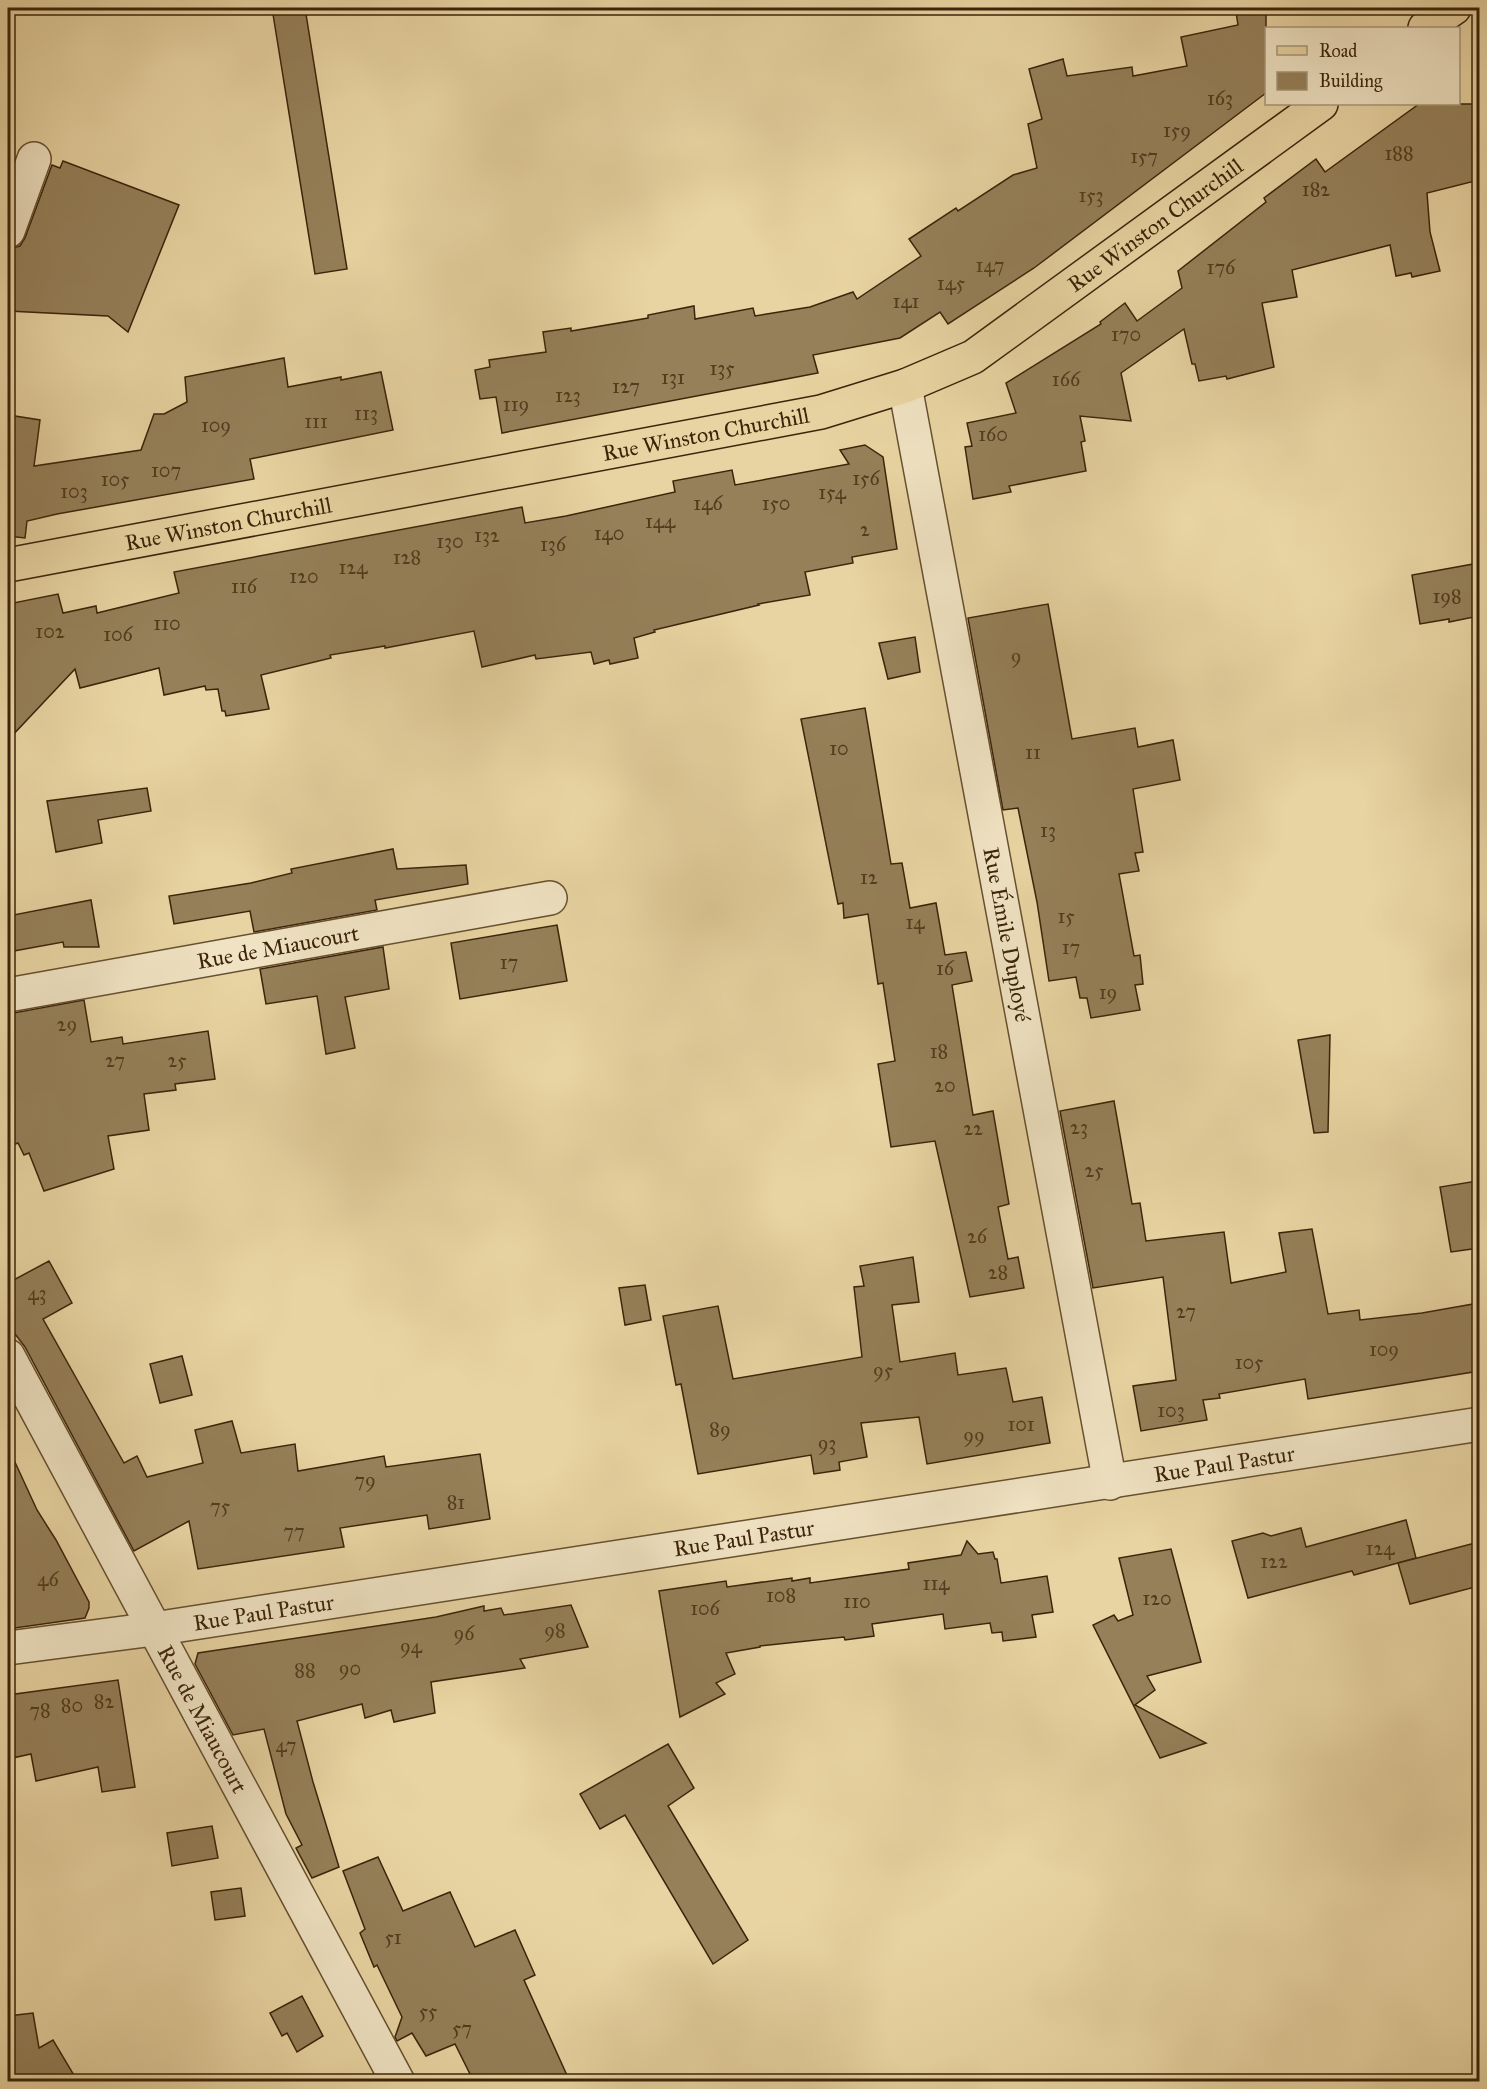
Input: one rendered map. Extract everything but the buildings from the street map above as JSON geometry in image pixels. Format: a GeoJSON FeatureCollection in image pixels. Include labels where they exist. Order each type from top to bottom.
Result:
{"type":"FeatureCollection","features":[{"type":"Feature","properties":{"kind":"main road"},"geometry":{"type":"LineString","coordinates":[[1426,27],[1454,8]]}},
{"type":"Feature","properties":{"kind":"main road","name":"Rue Winston Churchill"},"geometry":{"type":"LineString","coordinates":[[8,565],[821,412],[905,386],[973,357],[1321,105]]}},
{"type":"Feature","properties":{"kind":"street"},"geometry":{"type":"LineString","coordinates":[[8,231],[34,159]]}},
{"type":"Feature","properties":{"kind":"street","name":"Rue Émile Duployé"},"geometry":{"type":"LineString","coordinates":[[905,386],[1110,1483]]}},
{"type":"Feature","properties":{"kind":"street","name":"Rue de Miaucourt"},"geometry":{"type":"LineString","coordinates":[[8,995],[550,898]]}},
{"type":"Feature","properties":{"kind":"street","name":"Rue de Miaucourt"},"geometry":{"type":"LineString","coordinates":[[8,1356],[398,2082]]}},
{"type":"Feature","properties":{"kind":"street","name":"Rue Paul Pastur"},"geometry":{"type":"LineString","coordinates":[[8,1648],[154,1629],[1110,1483],[1479,1424]]}}]}
